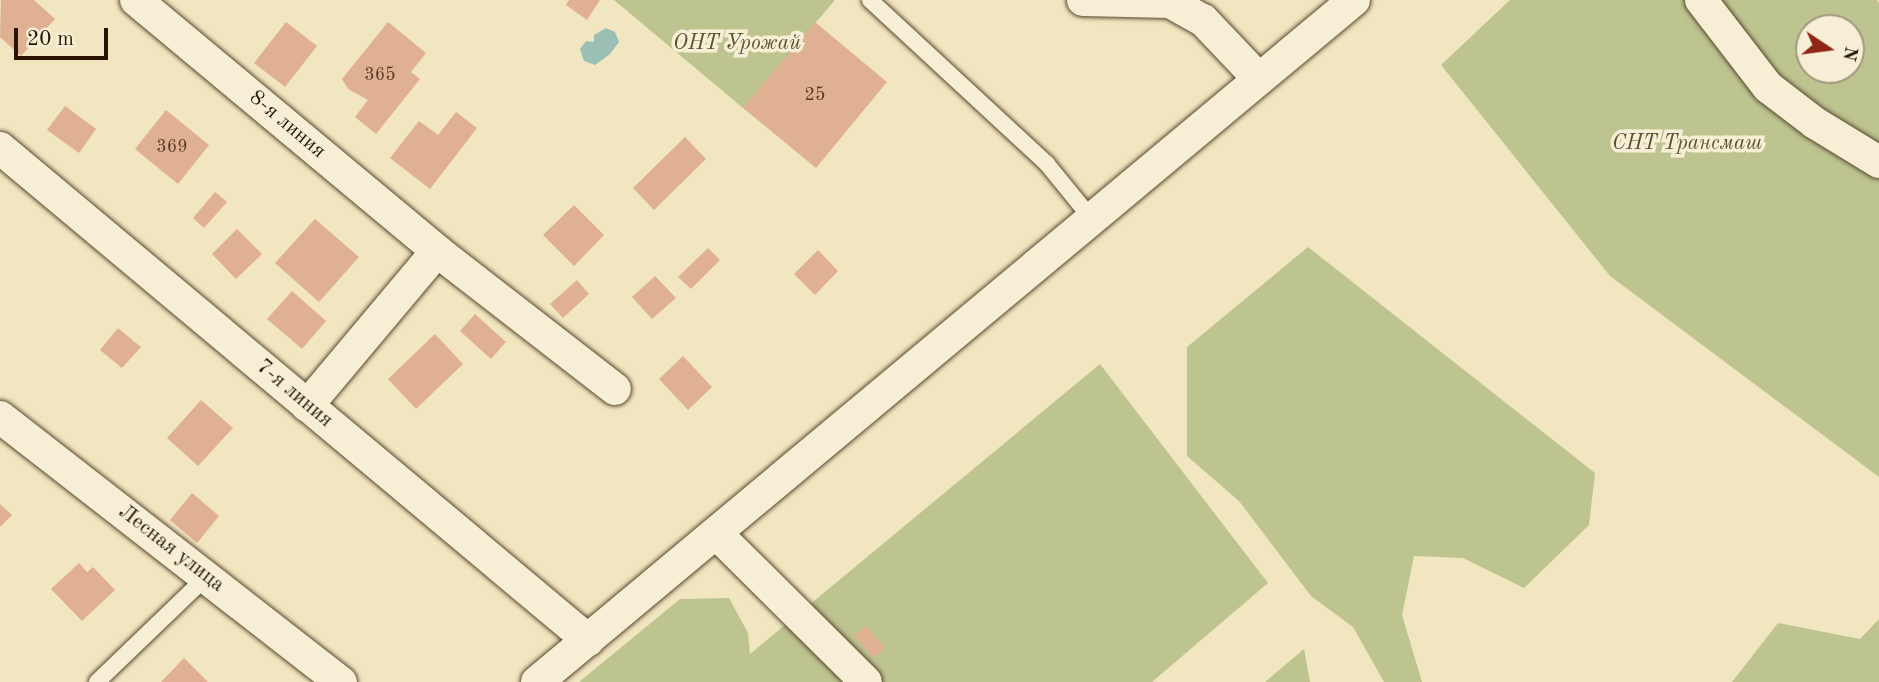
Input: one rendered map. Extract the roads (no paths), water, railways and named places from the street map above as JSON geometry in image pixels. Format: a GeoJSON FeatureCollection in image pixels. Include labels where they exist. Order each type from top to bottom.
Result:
{"type":"FeatureCollection","features":[{"type":"Feature","properties":{"kind":"street","name":"8-я линия"},"geometry":{"type":"LineString","coordinates":[[136,0],[437,251],[615,389]]}},
{"type":"Feature","properties":{"kind":"street"},"geometry":{"type":"LineString","coordinates":[[1083,0],[1170,1],[1202,20],[1259,79]]}},
{"type":"Feature","properties":{"kind":"street"},"geometry":{"type":"LineString","coordinates":[[537,682],[1354,0]]}},
{"type":"Feature","properties":{"kind":"street"},"geometry":{"type":"LineString","coordinates":[[1701,0],[1768,87],[1815,123],[1879,162]]}},
{"type":"Feature","properties":{"kind":"street","name":"7-я линия"},"geometry":{"type":"LineString","coordinates":[[0,148],[588,640]]}},
{"type":"Feature","properties":{"kind":"street"},"geometry":{"type":"LineString","coordinates":[[307,405],[437,251]]}},
{"type":"Feature","properties":{"kind":"street","name":"Лесная улица"},"geometry":{"type":"LineString","coordinates":[[0,417],[341,682]]}},
{"type":"Feature","properties":{"kind":"street"},"geometry":{"type":"LineString","coordinates":[[716,533],[866,682]]}},
{"type":"Feature","properties":{"kind":"lane"},"geometry":{"type":"LineString","coordinates":[[870,0],[1047,164],[1090,218]]}},
{"type":"Feature","properties":{"kind":"lane"},"geometry":{"type":"LineString","coordinates":[[97,682],[207,576]]}},
{"type":"Feature","properties":{"kind":"water"},"geometry":{"type":"Polygon","coordinates":[[[606,28],[615,32],[619,42],[610,54],[595,65],[584,61],[580,49],[586,41],[594,42],[594,35],[606,28]]]}},
{"type":"Feature","properties":{"kind":"park label","name":"ОНТ Урожай"},"geometry":{"type":"Point","coordinates":[737,44]}},
{"type":"Feature","properties":{"kind":"park label","name":"СНТ Трансмаш"},"geometry":{"type":"Point","coordinates":[1687,144]}}]}
